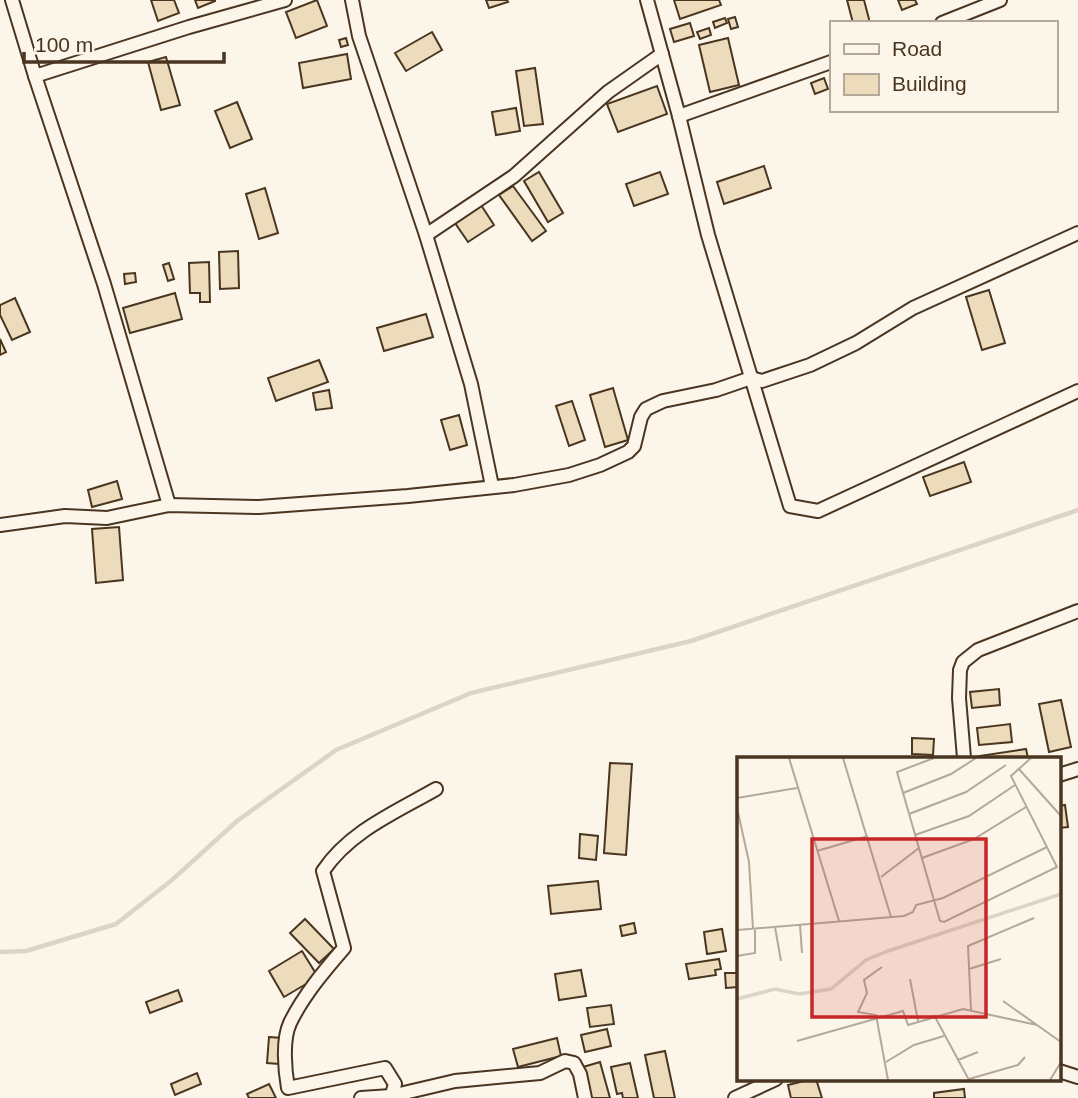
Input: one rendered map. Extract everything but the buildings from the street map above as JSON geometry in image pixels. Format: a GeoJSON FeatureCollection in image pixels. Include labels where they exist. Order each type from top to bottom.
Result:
{"type":"FeatureCollection","features":[{"type":"Feature","properties":{"kind":"street"},"geometry":{"type":"LineString","coordinates":[[12,0],[104,285],[169,505]]}},
{"type":"Feature","properties":{"kind":"street"},"geometry":{"type":"LineString","coordinates":[[35,76],[285,0]]}},
{"type":"Feature","properties":{"kind":"street"},"geometry":{"type":"LineString","coordinates":[[352,0],[359,36],[426,235],[471,384],[492,486]]}},
{"type":"Feature","properties":{"kind":"street"},"geometry":{"type":"LineString","coordinates":[[647,0],[708,235],[790,506],[818,511],[1078,391]]}},
{"type":"Feature","properties":{"kind":"street"},"geometry":{"type":"LineString","coordinates":[[947,21],[1000,0]]}},
{"type":"Feature","properties":{"kind":"street"},"geometry":{"type":"LineString","coordinates":[[426,235],[514,176],[608,92],[662,54]]}},
{"type":"Feature","properties":{"kind":"street"},"geometry":{"type":"LineString","coordinates":[[679,116],[830,62]]}},
{"type":"Feature","properties":{"kind":"street"},"geometry":{"type":"LineString","coordinates":[[0,524],[65,516],[107,518],[169,505],[259,507],[408,496],[540,482],[612,460],[628,452],[634,446],[646,408],[751,378],[762,381],[810,365],[856,343],[913,308],[1078,233]]}},
{"type":"Feature","properties":{"kind":"street"},"geometry":{"type":"LineString","coordinates":[[964,757],[959,698],[963,662],[978,650],[1078,611]]}},
{"type":"Feature","properties":{"kind":"street"},"geometry":{"type":"LineString","coordinates":[[1060,775],[1078,769]]}},
{"type":"Feature","properties":{"kind":"street"},"geometry":{"type":"LineString","coordinates":[[391,1097],[395,1084],[385,1068],[288,1088],[285,1067],[289,1026],[328,967],[344,948],[323,871],[334,854],[358,834],[436,789]]}},
{"type":"Feature","properties":{"kind":"street"},"geometry":{"type":"LineString","coordinates":[[362,1098],[391,1097],[455,1081],[540,1073],[565,1061],[574,1063],[580,1074],[584,1098]]}},
{"type":"Feature","properties":{"kind":"street"},"geometry":{"type":"LineString","coordinates":[[1060,1071],[1078,1077]]}},
{"type":"Feature","properties":{"kind":"street"},"geometry":{"type":"LineString","coordinates":[[735,1098],[757,1093],[775,1080]]}},
{"type":"Feature","properties":{"kind":"waterway"},"geometry":{"type":"LineString","coordinates":[[0,952],[26,951],[116,924],[172,880],[237,821],[336,750],[471,693],[691,641],[1078,510]]}}]}
